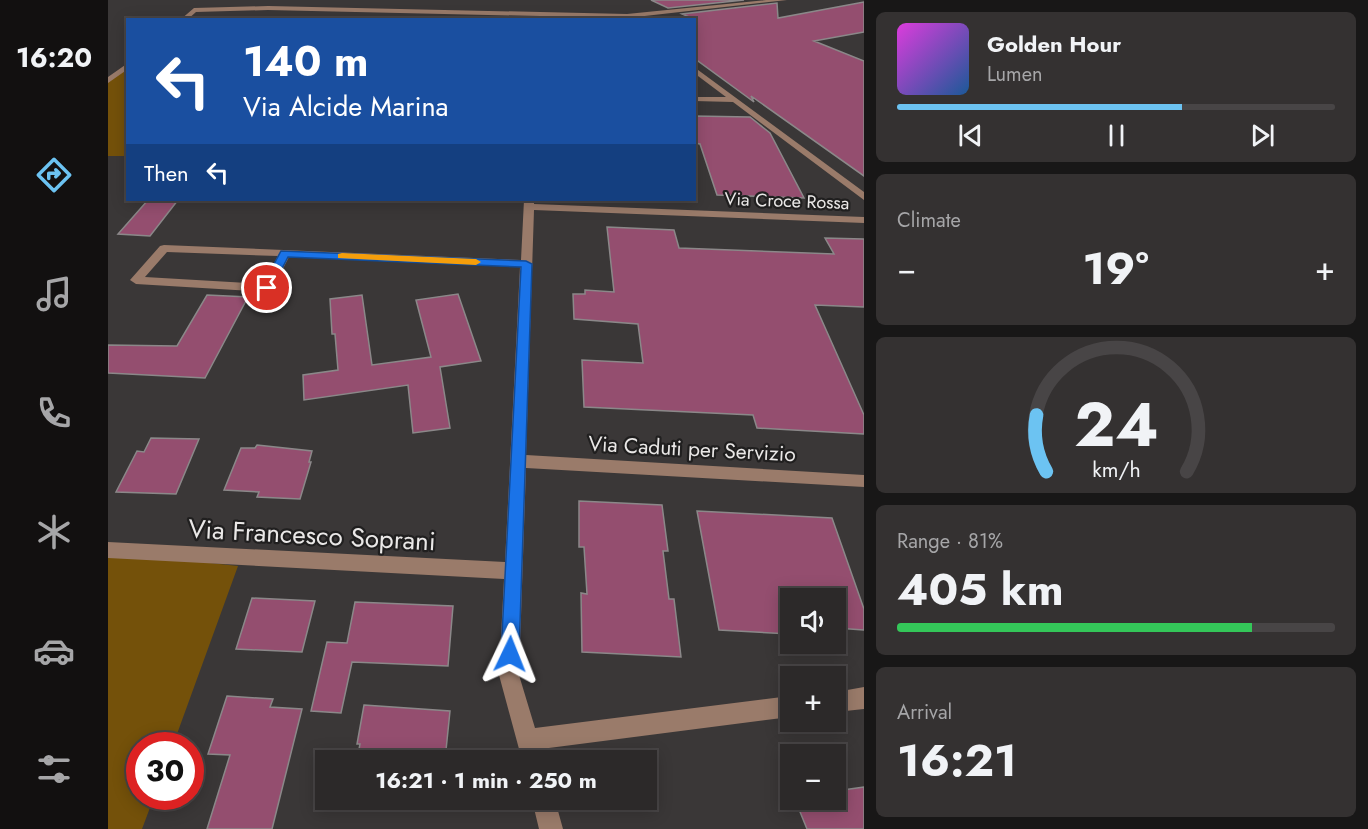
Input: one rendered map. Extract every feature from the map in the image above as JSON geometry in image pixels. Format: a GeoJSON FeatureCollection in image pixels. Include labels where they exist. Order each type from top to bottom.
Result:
{"type":"FeatureCollection","features":[{"type":"Feature","properties":{"kind":"street"},"geometry":{"type":"LineString","coordinates":[[185,18],[194,10],[268,8],[629,18],[784,0]]}},
{"type":"Feature","properties":{"kind":"street"},"geometry":{"type":"LineString","coordinates":[[108,81],[126,67]]}},
{"type":"Feature","properties":{"kind":"street"},"geometry":{"type":"LineString","coordinates":[[696,71],[864,197]]}},
{"type":"Feature","properties":{"kind":"street"},"geometry":{"type":"LineString","coordinates":[[696,99],[735,100]]}},
{"type":"Feature","properties":{"kind":"street"},"geometry":{"type":"LineString","coordinates":[[529,203],[509,675],[531,750],[780,709]]}},
{"type":"Feature","properties":{"kind":"street","name":"Via Croce Rossa"},"geometry":{"type":"LineString","coordinates":[[529,203],[864,220]]}},
{"type":"Feature","properties":{"kind":"street"},"geometry":{"type":"LineString","coordinates":[[285,254],[267,288],[136,280],[164,248],[526,264]]}},
{"type":"Feature","properties":{"kind":"street","name":"Via Caduti per Servizio"},"geometry":{"type":"LineString","coordinates":[[518,461],[864,481]]}},
{"type":"Feature","properties":{"kind":"street","name":"Via Francesco Soprani"},"geometry":{"type":"LineString","coordinates":[[108,550],[513,571]]}},
{"type":"Feature","properties":{"kind":"street"},"geometry":{"type":"LineString","coordinates":[[846,701],[864,698]]}},
{"type":"Feature","properties":{"kind":"street"},"geometry":{"type":"LineString","coordinates":[[546,810],[551,829]]}},
{"type":"Feature","properties":{"kind":"shaded area"},"geometry":{"type":"Polygon","coordinates":[[[126,66],[126,156],[108,156],[108,81],[126,66]]]}},
{"type":"Feature","properties":{"kind":"shaded area"},"geometry":{"type":"Polygon","coordinates":[[[108,552],[238,566],[178,732],[126,732],[126,810],[149,810],[142,829],[108,829],[108,552]]]}},
{"type":"Feature","properties":{"kind":"building"},"geometry":{"type":"Polygon","coordinates":[[[651,0],[744,0],[668,8],[651,0]]]}},
{"type":"Feature","properties":{"kind":"building"},"geometry":{"type":"Polygon","coordinates":[[[864,2],[864,32],[814,41],[864,61],[864,176],[751,96],[754,102],[696,59],[696,18],[682,14],[777,3],[778,18],[864,2]]]}},
{"type":"Feature","properties":{"kind":"building"},"geometry":{"type":"Polygon","coordinates":[[[696,116],[750,117],[770,133],[804,198],[717,195],[700,144],[696,143],[696,116]]]}},
{"type":"Feature","properties":{"kind":"building"},"geometry":{"type":"Polygon","coordinates":[[[147,201],[177,201],[150,236],[118,234],[147,201]]]}},
{"type":"Feature","properties":{"kind":"building"},"geometry":{"type":"Polygon","coordinates":[[[607,227],[674,230],[679,248],[834,254],[825,238],[864,239],[864,307],[815,305],[864,415],[864,434],[757,428],[753,415],[584,407],[582,360],[643,363],[638,324],[574,319],[573,294],[585,294],[585,290],[614,292],[607,227]]]}},
{"type":"Feature","properties":{"kind":"building"},"geometry":{"type":"Polygon","coordinates":[[[458,294],[481,361],[440,367],[450,428],[413,433],[408,385],[304,400],[303,375],[338,370],[335,334],[332,334],[330,299],[362,295],[372,365],[431,357],[416,300],[458,294]]]}},
{"type":"Feature","properties":{"kind":"building"},"geometry":{"type":"Polygon","coordinates":[[[207,295],[248,297],[205,378],[108,373],[108,345],[177,346],[207,295]]]}},
{"type":"Feature","properties":{"kind":"building"},"geometry":{"type":"Polygon","coordinates":[[[151,438],[199,439],[176,494],[116,492],[137,451],[144,452],[151,438]]]}},
{"type":"Feature","properties":{"kind":"building"},"geometry":{"type":"Polygon","coordinates":[[[257,445],[312,451],[300,499],[257,497],[259,492],[224,490],[241,448],[255,448],[257,445]]]}},
{"type":"Feature","properties":{"kind":"building"},"geometry":{"type":"Polygon","coordinates":[[[579,501],[662,505],[668,551],[663,551],[669,599],[674,599],[681,657],[582,652],[581,593],[587,594],[584,547],[579,547],[579,501]]]}},
{"type":"Feature","properties":{"kind":"building"},"geometry":{"type":"Polygon","coordinates":[[[697,511],[832,518],[864,609],[864,630],[846,629],[846,588],[780,588],[780,633],[719,630],[697,511]]]}},
{"type":"Feature","properties":{"kind":"building"},"geometry":{"type":"Polygon","coordinates":[[[252,598],[315,601],[302,652],[236,649],[252,598]]]}},
{"type":"Feature","properties":{"kind":"building"},"geometry":{"type":"Polygon","coordinates":[[[355,602],[453,606],[448,666],[352,662],[341,713],[311,711],[327,642],[347,643],[355,602]]]}},
{"type":"Feature","properties":{"kind":"building"},"geometry":{"type":"Polygon","coordinates":[[[227,696],[273,699],[270,707],[302,709],[272,829],[207,829],[230,755],[208,754],[227,696]]]}},
{"type":"Feature","properties":{"kind":"building"},"geometry":{"type":"Polygon","coordinates":[[[364,705],[450,711],[446,750],[359,750],[360,744],[357,744],[364,705]]]}},
{"type":"Feature","properties":{"kind":"building"},"geometry":{"type":"Polygon","coordinates":[[[864,787],[864,829],[807,829],[799,810],[846,810],[846,790],[864,787]]]}},
{"type":"Feature","properties":{"kind":"slow traffic"},"geometry":{"type":"LineString","coordinates":[[342,256],[476,262]]}},
{"type":"Feature","properties":{"kind":"route"},"geometry":{"type":"LineString","coordinates":[[267,288],[285,254],[526,264],[510,654]]}}]}
